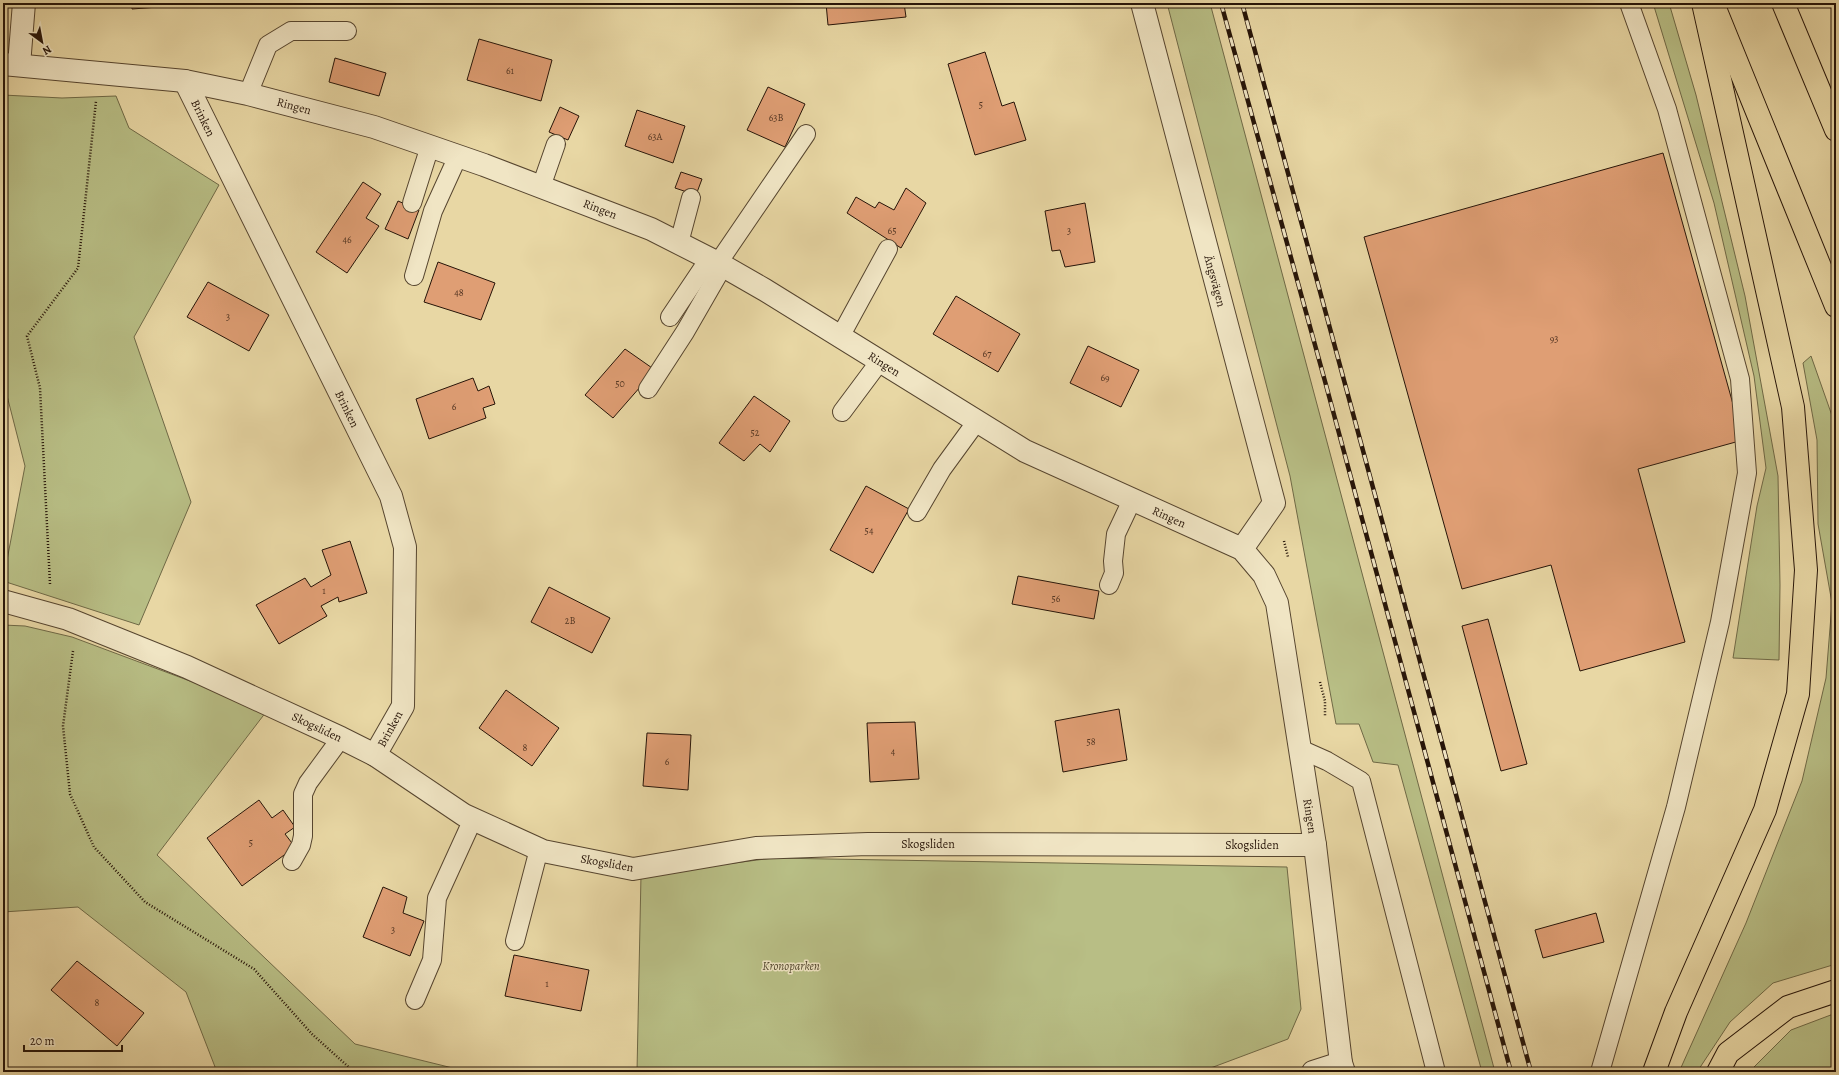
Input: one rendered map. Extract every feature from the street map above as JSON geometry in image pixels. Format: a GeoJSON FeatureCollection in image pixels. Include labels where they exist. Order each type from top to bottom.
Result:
{"type":"FeatureCollection","features":[{"type":"Feature","properties":{"kind":"highway"},"geometry":{"type":"LineString","coordinates":[[1654,1072],[1676,1012],[1765,810],[1798,694],[1806,570],[1793,407],[1703,3]]}},
{"type":"Feature","properties":{"kind":"highway"},"geometry":{"type":"LineString","coordinates":[[1713,3],[1836,306]]}},
{"type":"Feature","properties":{"kind":"highway"},"geometry":{"type":"LineString","coordinates":[[1783,3],[1836,130]]}},
{"type":"Feature","properties":{"kind":"highway"},"geometry":{"type":"LineString","coordinates":[[1718,1072],[1728,1053],[1788,1007],[1836,991]]}},
{"type":"Feature","properties":{"kind":"street"},"geometry":{"type":"LineString","coordinates":[[11,64],[24,3]]}},
{"type":"Feature","properties":{"kind":"street","name":"Ängsvägen"},"geometry":{"type":"LineString","coordinates":[[1142,3],[1274,503],[1242,550]]}},
{"type":"Feature","properties":{"kind":"street","name":"Ringen"},"geometry":{"type":"LineString","coordinates":[[11,64],[185,81],[248,94],[374,127],[458,156],[651,229],[717,262],[1025,451],[1242,550],[1264,575],[1277,603],[1315,845],[1342,1067]]}},
{"type":"Feature","properties":{"kind":"street","name":"Brinken"},"geometry":{"type":"LineString","coordinates":[[185,81],[390,496],[399,525],[405,547],[403,706],[375,754]]}},
{"type":"Feature","properties":{"kind":"street","name":"Skogsliden"},"geometry":{"type":"LineString","coordinates":[[3,600],[76,622],[187,667],[341,738],[375,754],[464,815],[539,849],[633,869],[764,847],[868,844],[1315,845]]}},
{"type":"Feature","properties":{"kind":"street"},"geometry":{"type":"LineString","coordinates":[[1313,1072],[1342,1067]]}},
{"type":"Feature","properties":{"kind":"lane"},"geometry":{"type":"LineString","coordinates":[[1600,1072],[1676,807],[1720,622],[1747,473],[1740,380],[1667,109],[1629,3]]}},
{"type":"Feature","properties":{"kind":"lane"},"geometry":{"type":"LineString","coordinates":[[248,94],[268,45],[291,31],[347,31]]}},
{"type":"Feature","properties":{"kind":"lane"},"geometry":{"type":"LineString","coordinates":[[670,317],[717,262],[806,134]]}},
{"type":"Feature","properties":{"kind":"lane"},"geometry":{"type":"LineString","coordinates":[[541,187],[556,144]]}},
{"type":"Feature","properties":{"kind":"lane"},"geometry":{"type":"LineString","coordinates":[[412,203],[430,146]]}},
{"type":"Feature","properties":{"kind":"lane"},"geometry":{"type":"LineString","coordinates":[[414,276],[433,211],[458,156]]}},
{"type":"Feature","properties":{"kind":"lane"},"geometry":{"type":"LineString","coordinates":[[679,243],[691,198]]}},
{"type":"Feature","properties":{"kind":"lane"},"geometry":{"type":"LineString","coordinates":[[840,337],[888,249]]}},
{"type":"Feature","properties":{"kind":"lane"},"geometry":{"type":"LineString","coordinates":[[648,389],[685,332],[717,262]]}},
{"type":"Feature","properties":{"kind":"lane"},"geometry":{"type":"LineString","coordinates":[[842,412],[880,361]]}},
{"type":"Feature","properties":{"kind":"lane"},"geometry":{"type":"LineString","coordinates":[[917,512],[942,469],[977,421]]}},
{"type":"Feature","properties":{"kind":"lane"},"geometry":{"type":"LineString","coordinates":[[1109,584],[1114,574],[1113,561],[1116,534],[1132,500]]}},
{"type":"Feature","properties":{"kind":"lane"},"geometry":{"type":"LineString","coordinates":[[292,862],[301,845],[303,836],[303,794],[308,783],[341,738]]}},
{"type":"Feature","properties":{"kind":"lane"},"geometry":{"type":"LineString","coordinates":[[1300,749],[1326,761],[1361,781],[1436,1072]]}},
{"type":"Feature","properties":{"kind":"lane"},"geometry":{"type":"LineString","coordinates":[[415,1000],[432,960],[436,898],[473,819]]}},
{"type":"Feature","properties":{"kind":"lane"},"geometry":{"type":"LineString","coordinates":[[515,942],[539,849]]}},
{"type":"Feature","properties":{"kind":"path"},"geometry":{"type":"LineString","coordinates":[[51,614],[40,388],[27,336],[78,268],[98,73]]}},
{"type":"Feature","properties":{"kind":"path"},"geometry":{"type":"LineString","coordinates":[[76,622],[63,726],[70,794],[94,847],[145,902],[254,970],[312,1034],[354,1072]]}},
{"type":"Feature","properties":{"kind":"green space"},"geometry":{"type":"Polygon","coordinates":[[[1167,3],[1210,3],[1495,1072],[1482,1072],[1398,765],[1373,762],[1359,724],[1336,724],[1290,476],[1167,3]]]}},
{"type":"Feature","properties":{"kind":"green space"},"geometry":{"type":"Polygon","coordinates":[[[1653,3],[1669,3],[1696,95],[1745,296],[1778,476],[1780,585],[1779,660],[1733,658],[1757,506],[1766,468],[1754,376],[1714,203],[1653,3]]]}},
{"type":"Feature","properties":{"kind":"green space"},"geometry":{"type":"Polygon","coordinates":[[[3,95],[62,98],[116,96],[129,128],[219,185],[134,337],[191,502],[139,625],[3,581],[25,466],[3,380],[3,95]]]}},
{"type":"Feature","properties":{"kind":"green space"},"geometry":{"type":"Polygon","coordinates":[[[1811,356],[1836,427],[1836,964],[1773,983],[1730,1022],[1697,1072],[1679,1072],[1746,923],[1802,781],[1826,678],[1832,603],[1818,524],[1817,440],[1803,363],[1811,356]]]}},
{"type":"Feature","properties":{"kind":"green space"},"geometry":{"type":"Polygon","coordinates":[[[3,625],[25,626],[72,637],[257,706],[266,712],[157,855],[355,1044],[469,1072],[217,1072],[186,992],[78,907],[3,912],[3,625]]]}},
{"type":"Feature","properties":{"kind":"green space","name":"Kronoparken"},"geometry":{"type":"Polygon","coordinates":[[[773,858],[1287,867],[1301,1009],[1288,1039],[1200,1072],[637,1072],[641,875],[773,858]]]}},
{"type":"Feature","properties":{"kind":"green space"},"geometry":{"type":"Polygon","coordinates":[[[1836,1013],[1836,1072],[1749,1072],[1791,1030],[1836,1013]]]}},
{"type":"Feature","properties":{"kind":"building"},"geometry":{"type":"Polygon","coordinates":[[[132,3],[185,3],[185,5],[132,9],[132,3]]]}},
{"type":"Feature","properties":{"kind":"building"},"geometry":{"type":"Polygon","coordinates":[[[826,3],[904,3],[906,17],[828,25],[826,3]]]}},
{"type":"Feature","properties":{"kind":"building"},"geometry":{"type":"Polygon","coordinates":[[[479,39],[552,60],[541,101],[467,80],[479,39]]]}},
{"type":"Feature","properties":{"kind":"building"},"geometry":{"type":"Polygon","coordinates":[[[985,52],[1002,106],[1014,102],[1026,140],[975,155],[948,64],[985,52]]]}},
{"type":"Feature","properties":{"kind":"building"},"geometry":{"type":"Polygon","coordinates":[[[335,58],[386,73],[379,96],[329,82],[335,58]]]}},
{"type":"Feature","properties":{"kind":"building"},"geometry":{"type":"Polygon","coordinates":[[[768,87],[805,104],[785,147],[747,130],[768,87]]]}},
{"type":"Feature","properties":{"kind":"building"},"geometry":{"type":"Polygon","coordinates":[[[560,107],[579,116],[568,140],[549,132],[560,107]]]}},
{"type":"Feature","properties":{"kind":"building"},"geometry":{"type":"Polygon","coordinates":[[[637,110],[685,126],[673,163],[625,146],[637,110]]]}},
{"type":"Feature","properties":{"kind":"building"},"geometry":{"type":"Polygon","coordinates":[[[1663,153],[1743,440],[1638,469],[1685,642],[1580,671],[1551,565],[1462,589],[1364,237],[1663,153]]]}},
{"type":"Feature","properties":{"kind":"building"},"geometry":{"type":"Polygon","coordinates":[[[681,172],[702,179],[696,195],[675,188],[681,172]]]}},
{"type":"Feature","properties":{"kind":"building"},"geometry":{"type":"Polygon","coordinates":[[[363,182],[381,194],[366,218],[379,226],[347,273],[316,252],[363,182]]]}},
{"type":"Feature","properties":{"kind":"building"},"geometry":{"type":"Polygon","coordinates":[[[906,188],[926,203],[901,248],[847,213],[856,197],[875,208],[879,202],[894,210],[906,188]]]}},
{"type":"Feature","properties":{"kind":"building"},"geometry":{"type":"Polygon","coordinates":[[[398,201],[419,210],[408,239],[385,229],[398,201]]]}},
{"type":"Feature","properties":{"kind":"building"},"geometry":{"type":"Polygon","coordinates":[[[1085,203],[1095,262],[1065,267],[1060,250],[1052,251],[1045,211],[1085,203]]]}},
{"type":"Feature","properties":{"kind":"building"},"geometry":{"type":"Polygon","coordinates":[[[438,262],[495,283],[481,320],[424,302],[438,262]]]}},
{"type":"Feature","properties":{"kind":"building"},"geometry":{"type":"Polygon","coordinates":[[[208,282],[269,315],[249,351],[187,317],[208,282]]]}},
{"type":"Feature","properties":{"kind":"building"},"geometry":{"type":"Polygon","coordinates":[[[956,296],[1020,334],[998,372],[933,334],[956,296]]]}},
{"type":"Feature","properties":{"kind":"building"},"geometry":{"type":"Polygon","coordinates":[[[1088,346],[1139,370],[1121,407],[1070,383],[1088,346]]]}},
{"type":"Feature","properties":{"kind":"building"},"geometry":{"type":"Polygon","coordinates":[[[625,349],[655,370],[613,418],[585,395],[625,349]]]}},
{"type":"Feature","properties":{"kind":"building"},"geometry":{"type":"Polygon","coordinates":[[[473,378],[478,391],[489,386],[495,404],[483,408],[486,418],[429,439],[416,399],[473,378]]]}},
{"type":"Feature","properties":{"kind":"building"},"geometry":{"type":"Polygon","coordinates":[[[754,396],[790,421],[770,452],[760,444],[744,461],[719,443],[754,396]]]}},
{"type":"Feature","properties":{"kind":"building"},"geometry":{"type":"Polygon","coordinates":[[[866,486],[909,509],[873,573],[830,550],[866,486]]]}},
{"type":"Feature","properties":{"kind":"building"},"geometry":{"type":"Polygon","coordinates":[[[350,541],[367,593],[339,602],[338,597],[321,606],[327,616],[279,644],[256,605],[305,578],[311,587],[331,575],[322,550],[350,541]]]}},
{"type":"Feature","properties":{"kind":"building"},"geometry":{"type":"Polygon","coordinates":[[[1018,576],[1099,591],[1094,619],[1012,604],[1018,576]]]}},
{"type":"Feature","properties":{"kind":"building"},"geometry":{"type":"Polygon","coordinates":[[[549,587],[610,618],[592,653],[531,622],[549,587]]]}},
{"type":"Feature","properties":{"kind":"building"},"geometry":{"type":"Polygon","coordinates":[[[1488,619],[1527,764],[1501,771],[1462,626],[1488,619]]]}},
{"type":"Feature","properties":{"kind":"building"},"geometry":{"type":"Polygon","coordinates":[[[506,690],[559,728],[532,766],[479,728],[506,690]]]}},
{"type":"Feature","properties":{"kind":"building"},"geometry":{"type":"Polygon","coordinates":[[[1119,709],[1127,760],[1063,772],[1055,721],[1119,709]]]}},
{"type":"Feature","properties":{"kind":"building"},"geometry":{"type":"Polygon","coordinates":[[[915,722],[919,779],[870,782],[867,723],[915,722]]]}},
{"type":"Feature","properties":{"kind":"building"},"geometry":{"type":"Polygon","coordinates":[[[647,733],[691,735],[688,790],[643,786],[647,733]]]}},
{"type":"Feature","properties":{"kind":"building"},"geometry":{"type":"Polygon","coordinates":[[[259,800],[272,818],[283,810],[295,827],[285,834],[295,847],[242,886],[207,838],[259,800]]]}},
{"type":"Feature","properties":{"kind":"building"},"geometry":{"type":"Polygon","coordinates":[[[383,887],[407,897],[403,913],[424,921],[410,956],[363,937],[383,887]]]}},
{"type":"Feature","properties":{"kind":"building"},"geometry":{"type":"Polygon","coordinates":[[[1596,913],[1604,942],[1543,958],[1535,930],[1596,913]]]}},
{"type":"Feature","properties":{"kind":"building"},"geometry":{"type":"Polygon","coordinates":[[[514,955],[589,970],[581,1011],[505,996],[514,955]]]}},
{"type":"Feature","properties":{"kind":"building"},"geometry":{"type":"Polygon","coordinates":[[[77,961],[144,1013],[117,1046],[51,990],[77,961]]]}},
{"type":"Feature","properties":{"kind":"railway"},"geometry":{"type":"LineString","coordinates":[[1221,3],[1326,385],[1511,1072]]}},
{"type":"Feature","properties":{"kind":"railway"},"geometry":{"type":"LineString","coordinates":[[1242,3],[1531,1072]]}}]}
